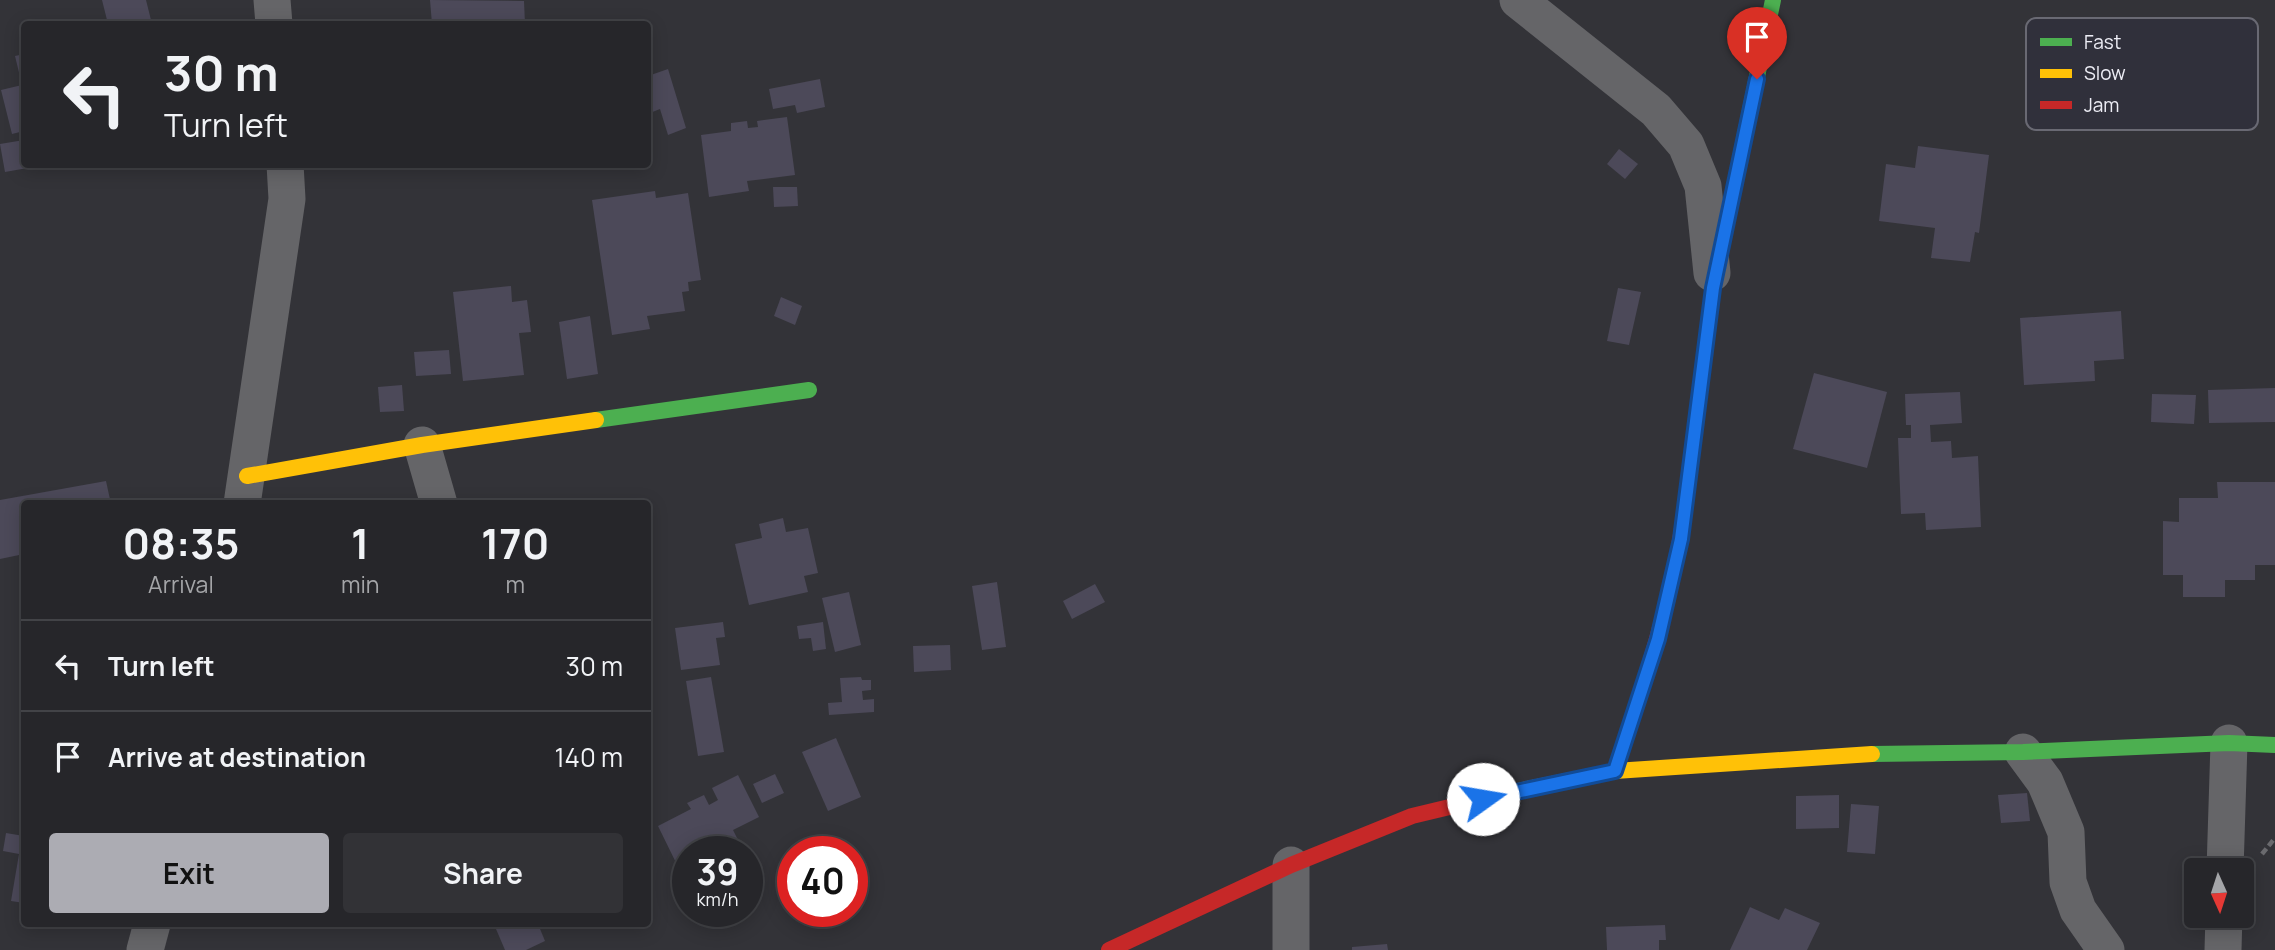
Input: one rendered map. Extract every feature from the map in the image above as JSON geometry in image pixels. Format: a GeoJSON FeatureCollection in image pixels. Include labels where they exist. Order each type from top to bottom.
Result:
{"type":"FeatureCollection","features":[{"type":"Feature","properties":{"kind":"street"},"geometry":{"type":"LineString","coordinates":[[272,0],[274,21]]}},
{"type":"Feature","properties":{"kind":"street"},"geometry":{"type":"LineString","coordinates":[[1518,0],[1656,110],[1686,145],[1703,186],[1713,288]]}},
{"type":"Feature","properties":{"kind":"street"},"geometry":{"type":"LineString","coordinates":[[1615,771],[1658,639],[1681,539],[1713,288],[1773,0]]}},
{"type":"Feature","properties":{"kind":"street"},"geometry":{"type":"LineString","coordinates":[[285,168],[287,199],[245,490],[422,445],[809,390]]}},
{"type":"Feature","properties":{"kind":"street"},"geometry":{"type":"LineString","coordinates":[[422,445],[438,500]]}},
{"type":"Feature","properties":{"kind":"street"},"geometry":{"type":"LineString","coordinates":[[1109,950],[1291,865],[1412,816],[1506,793],[1615,771],[1840,754],[2023,752],[2229,743],[2275,745]]}},
{"type":"Feature","properties":{"kind":"street"},"geometry":{"type":"LineString","coordinates":[[2225,858],[2229,743]]}},
{"type":"Feature","properties":{"kind":"street"},"geometry":{"type":"LineString","coordinates":[[2023,752],[2045,782],[2066,832],[2068,882],[2078,910],[2106,950]]}},
{"type":"Feature","properties":{"kind":"street"},"geometry":{"type":"LineString","coordinates":[[1291,865],[1292,950]]}},
{"type":"Feature","properties":{"kind":"street"},"geometry":{"type":"LineString","coordinates":[[145,950],[151,927]]}},
{"type":"Feature","properties":{"kind":"street"},"geometry":{"type":"LineString","coordinates":[[2223,950],[2224,928]]}},
{"type":"Feature","properties":{"kind":"building"},"geometry":{"type":"Polygon","coordinates":[[[102,0],[146,0],[151,21],[107,21],[102,0]]]}},
{"type":"Feature","properties":{"kind":"building"},"geometry":{"type":"Polygon","coordinates":[[[430,0],[524,1],[525,21],[432,21],[430,0]]]}},
{"type":"Feature","properties":{"kind":"building"},"geometry":{"type":"Polygon","coordinates":[[[21,55],[21,81],[15,56],[21,55]]]}},
{"type":"Feature","properties":{"kind":"building"},"geometry":{"type":"Polygon","coordinates":[[[668,69],[686,128],[668,135],[660,109],[651,113],[651,75],[668,69]]]}},
{"type":"Feature","properties":{"kind":"building"},"geometry":{"type":"Polygon","coordinates":[[[820,79],[825,107],[797,113],[795,105],[773,109],[769,89],[820,79]]]}},
{"type":"Feature","properties":{"kind":"building"},"geometry":{"type":"Polygon","coordinates":[[[21,85],[21,132],[12,134],[1,90],[21,85]]]}},
{"type":"Feature","properties":{"kind":"building"},"geometry":{"type":"Polygon","coordinates":[[[787,117],[795,175],[747,181],[749,191],[709,197],[701,135],[731,131],[731,123],[747,121],[748,128],[758,127],[757,121],[787,117]]]}},
{"type":"Feature","properties":{"kind":"building"},"geometry":{"type":"Polygon","coordinates":[[[21,140],[21,168],[28,168],[5,172],[0,144],[21,140]]]}},
{"type":"Feature","properties":{"kind":"building"},"geometry":{"type":"Polygon","coordinates":[[[1918,146],[1989,155],[1979,233],[1975,232],[1970,262],[1931,258],[1935,228],[1879,221],[1886,164],[1915,168],[1918,146]]]}},
{"type":"Feature","properties":{"kind":"building"},"geometry":{"type":"Polygon","coordinates":[[[1619,149],[1638,164],[1625,179],[1607,164],[1619,149]]]}},
{"type":"Feature","properties":{"kind":"building"},"geometry":{"type":"Polygon","coordinates":[[[773,187],[797,187],[798,206],[774,207],[773,187]]]}},
{"type":"Feature","properties":{"kind":"building"},"geometry":{"type":"Polygon","coordinates":[[[655,191],[656,198],[688,193],[701,280],[688,282],[689,291],[682,292],[685,311],[647,316],[650,329],[612,335],[592,200],[655,191]]]}},
{"type":"Feature","properties":{"kind":"building"},"geometry":{"type":"Polygon","coordinates":[[[511,286],[512,302],[527,300],[531,332],[519,333],[524,375],[463,381],[453,292],[511,286]]]}},
{"type":"Feature","properties":{"kind":"building"},"geometry":{"type":"Polygon","coordinates":[[[1618,288],[1641,292],[1629,345],[1607,341],[1618,288]]]}},
{"type":"Feature","properties":{"kind":"building"},"geometry":{"type":"Polygon","coordinates":[[[781,297],[802,306],[795,325],[774,316],[781,297]]]}},
{"type":"Feature","properties":{"kind":"building"},"geometry":{"type":"Polygon","coordinates":[[[2121,311],[2124,359],[2094,361],[2095,381],[2024,385],[2020,318],[2121,311]]]}},
{"type":"Feature","properties":{"kind":"building"},"geometry":{"type":"Polygon","coordinates":[[[590,316],[598,374],[567,379],[559,322],[590,316]]]}},
{"type":"Feature","properties":{"kind":"building"},"geometry":{"type":"Polygon","coordinates":[[[449,350],[451,374],[416,376],[414,352],[449,350]]]}},
{"type":"Feature","properties":{"kind":"building"},"geometry":{"type":"Polygon","coordinates":[[[1814,373],[1887,392],[1867,468],[1793,449],[1814,373]]]}},
{"type":"Feature","properties":{"kind":"building"},"geometry":{"type":"Polygon","coordinates":[[[402,385],[404,411],[380,412],[378,387],[402,385]]]}},
{"type":"Feature","properties":{"kind":"building"},"geometry":{"type":"Polygon","coordinates":[[[2275,388],[2275,422],[2209,423],[2208,390],[2275,388]]]}},
{"type":"Feature","properties":{"kind":"building"},"geometry":{"type":"Polygon","coordinates":[[[1960,392],[1962,423],[1930,425],[1931,442],[1951,441],[1952,458],[1978,456],[1981,527],[1926,530],[1925,513],[1901,514],[1898,438],[1911,438],[1911,425],[1906,425],[1905,394],[1960,392]]]}},
{"type":"Feature","properties":{"kind":"building"},"geometry":{"type":"Polygon","coordinates":[[[2152,394],[2196,395],[2194,424],[2151,422],[2152,394]]]}},
{"type":"Feature","properties":{"kind":"building"},"geometry":{"type":"Polygon","coordinates":[[[106,481],[110,500],[21,500],[21,555],[0,559],[0,500],[106,481]]]}},
{"type":"Feature","properties":{"kind":"building"},"geometry":{"type":"Polygon","coordinates":[[[2217,482],[2275,482],[2275,565],[2255,565],[2255,580],[2225,580],[2225,597],[2183,597],[2183,575],[2163,575],[2163,521],[2179,522],[2179,498],[2218,498],[2217,482]]]}},
{"type":"Feature","properties":{"kind":"building"},"geometry":{"type":"Polygon","coordinates":[[[783,518],[786,532],[808,528],[818,573],[804,576],[808,592],[749,605],[735,544],[762,538],[759,524],[783,518]]]}},
{"type":"Feature","properties":{"kind":"building"},"geometry":{"type":"Polygon","coordinates":[[[997,582],[1006,647],[982,650],[972,586],[997,582]]]}},
{"type":"Feature","properties":{"kind":"building"},"geometry":{"type":"Polygon","coordinates":[[[1095,584],[1105,602],[1072,619],[1063,601],[1095,584]]]}},
{"type":"Feature","properties":{"kind":"building"},"geometry":{"type":"Polygon","coordinates":[[[849,592],[861,645],[835,652],[822,598],[849,592]]]}},
{"type":"Feature","properties":{"kind":"building"},"geometry":{"type":"Polygon","coordinates":[[[723,622],[725,637],[716,638],[720,665],[681,670],[675,628],[723,622]]]}},
{"type":"Feature","properties":{"kind":"building"},"geometry":{"type":"Polygon","coordinates":[[[823,622],[826,649],[813,651],[811,638],[799,639],[797,626],[823,622]]]}},
{"type":"Feature","properties":{"kind":"building"},"geometry":{"type":"Polygon","coordinates":[[[950,645],[951,670],[914,672],[913,646],[950,645]]]}},
{"type":"Feature","properties":{"kind":"building"},"geometry":{"type":"Polygon","coordinates":[[[711,677],[724,752],[698,756],[686,681],[711,677]]]}},
{"type":"Feature","properties":{"kind":"building"},"geometry":{"type":"Polygon","coordinates":[[[861,677],[862,680],[871,680],[871,690],[862,691],[863,700],[874,699],[874,712],[829,715],[828,703],[842,702],[840,678],[861,677]]]}},
{"type":"Feature","properties":{"kind":"building"},"geometry":{"type":"Polygon","coordinates":[[[836,738],[861,797],[828,811],[802,752],[836,738]]]}},
{"type":"Feature","properties":{"kind":"building"},"geometry":{"type":"Polygon","coordinates":[[[775,774],[784,793],[762,803],[753,784],[775,774]]]}},
{"type":"Feature","properties":{"kind":"building"},"geometry":{"type":"Polygon","coordinates":[[[738,775],[759,817],[733,830],[736,836],[672,836],[672,855],[658,826],[691,809],[687,803],[704,795],[709,805],[718,800],[712,788],[738,775]]]}},
{"type":"Feature","properties":{"kind":"building"},"geometry":{"type":"Polygon","coordinates":[[[2027,793],[2030,821],[2001,823],[1998,795],[2027,793]]]}},
{"type":"Feature","properties":{"kind":"building"},"geometry":{"type":"Polygon","coordinates":[[[1839,795],[1839,828],[1796,829],[1796,796],[1839,795]]]}},
{"type":"Feature","properties":{"kind":"building"},"geometry":{"type":"Polygon","coordinates":[[[1851,804],[1879,806],[1875,854],[1847,852],[1851,804]]]}},
{"type":"Feature","properties":{"kind":"building"},"geometry":{"type":"Polygon","coordinates":[[[6,833],[21,836],[21,903],[11,901],[19,854],[3,851],[6,833]]]}},
{"type":"Feature","properties":{"kind":"building"},"geometry":{"type":"Polygon","coordinates":[[[1750,907],[1779,920],[1785,908],[1820,923],[1807,950],[1730,950],[1750,907]]]}},
{"type":"Feature","properties":{"kind":"building"},"geometry":{"type":"Polygon","coordinates":[[[1665,925],[1666,940],[1659,940],[1659,950],[1607,950],[1606,927],[1665,925]]]}},
{"type":"Feature","properties":{"kind":"building"},"geometry":{"type":"Polygon","coordinates":[[[539,927],[545,941],[526,950],[505,950],[496,929],[539,927]]]}},
{"type":"Feature","properties":{"kind":"building"},"geometry":{"type":"Polygon","coordinates":[[[1387,944],[1388,950],[1352,950],[1352,947],[1387,944]]]}},
{"type":"Feature","properties":{"kind":"traffic: fast"},"geometry":{"type":"LineString","coordinates":[[1685,508],[1713,288],[1773,0]]}},
{"type":"Feature","properties":{"kind":"traffic: fast"},"geometry":{"type":"LineString","coordinates":[[596,420],[809,390]]}},
{"type":"Feature","properties":{"kind":"traffic: fast"},"geometry":{"type":"LineString","coordinates":[[1872,754],[2023,752],[2229,743],[2275,745]]}},
{"type":"Feature","properties":{"kind":"traffic: slow"},"geometry":{"type":"LineString","coordinates":[[247,476],[422,445],[596,420]]}},
{"type":"Feature","properties":{"kind":"traffic: slow"},"geometry":{"type":"LineString","coordinates":[[1508,793],[1615,771],[1872,754]]}},
{"type":"Feature","properties":{"kind":"traffic: jam"},"geometry":{"type":"LineString","coordinates":[[1615,771],[1647,674],[1665,608],[1685,508]]}},
{"type":"Feature","properties":{"kind":"traffic: jam"},"geometry":{"type":"LineString","coordinates":[[1109,950],[1291,865],[1412,816],[1508,793]]}},
{"type":"Feature","properties":{"kind":"route"},"geometry":{"type":"LineString","coordinates":[[1483,799],[1615,771],[1658,639],[1681,539],[1713,288],[1757,79]]}}]}
